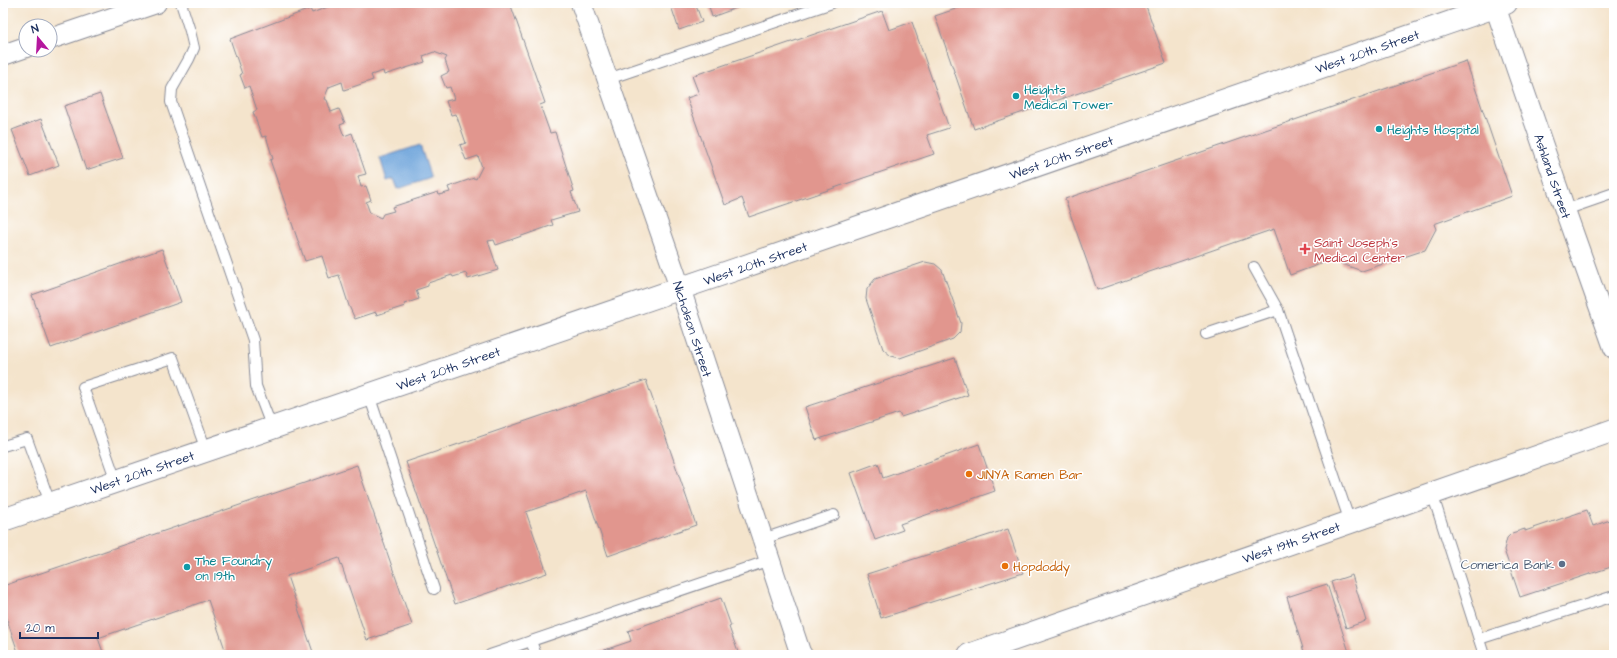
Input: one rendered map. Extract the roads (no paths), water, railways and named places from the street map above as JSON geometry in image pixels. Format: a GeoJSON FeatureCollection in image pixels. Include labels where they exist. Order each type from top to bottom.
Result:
{"type":"FeatureCollection","features":[{"type":"Feature","properties":{"kind":"main road","name":"West 20th Street"},"geometry":{"type":"LineString","coordinates":[[3,520],[680,288],[1498,4]]}},
{"type":"Feature","properties":{"kind":"main road","name":"West 19th Street"},"geometry":{"type":"LineString","coordinates":[[969,655],[1614,430]]}},
{"type":"Feature","properties":{"kind":"street"},"geometry":{"type":"LineString","coordinates":[[58,36],[156,3]]}},
{"type":"Feature","properties":{"kind":"street","name":"Nicholson Street"},"geometry":{"type":"LineString","coordinates":[[581,3],[680,288],[802,655]]}},
{"type":"Feature","properties":{"kind":"street","name":"Ashland Street"},"geometry":{"type":"LineString","coordinates":[[1498,4],[1565,210],[1614,348]]}},
{"type":"Feature","properties":{"kind":"street"},"geometry":{"type":"LineString","coordinates":[[3,55],[18,50]]}},
{"type":"Feature","properties":{"kind":"lane"},"geometry":{"type":"LineString","coordinates":[[181,3],[194,48],[172,89],[171,102],[253,340],[256,386],[272,428]]}},
{"type":"Feature","properties":{"kind":"lane"},"geometry":{"type":"LineString","coordinates":[[608,79],[832,3]]}},
{"type":"Feature","properties":{"kind":"lane"},"geometry":{"type":"LineString","coordinates":[[1565,210],[1614,194]]}},
{"type":"Feature","properties":{"kind":"lane"},"geometry":{"type":"LineString","coordinates":[[1254,267],[1278,310],[1350,522]]}},
{"type":"Feature","properties":{"kind":"lane"},"geometry":{"type":"LineString","coordinates":[[1206,334],[1278,310]]}},
{"type":"Feature","properties":{"kind":"lane"},"geometry":{"type":"LineString","coordinates":[[116,481],[84,387],[173,358],[206,450]]}},
{"type":"Feature","properties":{"kind":"lane"},"geometry":{"type":"LineString","coordinates":[[369,395],[434,589]]}},
{"type":"Feature","properties":{"kind":"lane"},"geometry":{"type":"LineString","coordinates":[[3,446],[27,439],[50,503]]}},
{"type":"Feature","properties":{"kind":"lane"},"geometry":{"type":"LineString","coordinates":[[1432,493],[1484,655]]}},
{"type":"Feature","properties":{"kind":"lane"},"geometry":{"type":"LineString","coordinates":[[763,539],[834,515]]}},
{"type":"Feature","properties":{"kind":"lane"},"geometry":{"type":"LineString","coordinates":[[490,655],[770,560]]}},
{"type":"Feature","properties":{"kind":"lane"},"geometry":{"type":"LineString","coordinates":[[1479,639],[1614,596]]}},
{"type":"Feature","properties":{"kind":"lane"},"geometry":{"type":"LineString","coordinates":[[531,641],[536,655]]}},
{"type":"Feature","properties":{"kind":"water"},"geometry":{"type":"Polygon","coordinates":[[[420,145],[431,178],[398,189],[394,179],[387,181],[380,158],[420,145]]]}},
{"type":"Feature","properties":{"kind":"place","name":"Heights Medical Tower"},"geometry":{"type":"Point","coordinates":[1016,96]}},
{"type":"Feature","properties":{"kind":"place","name":"Heights Hospital"},"geometry":{"type":"Point","coordinates":[1379,129]}},
{"type":"Feature","properties":{"kind":"place","name":"Saint Joseph's Medical Center"},"geometry":{"type":"Point","coordinates":[1305,249]}},
{"type":"Feature","properties":{"kind":"place","name":"JINYA Ramen Bar"},"geometry":{"type":"Point","coordinates":[969,474]}},
{"type":"Feature","properties":{"kind":"place","name":"Comerica Bank"},"geometry":{"type":"Point","coordinates":[1562,564]}},
{"type":"Feature","properties":{"kind":"place","name":"Hopdoddy"},"geometry":{"type":"Point","coordinates":[1005,566]}},
{"type":"Feature","properties":{"kind":"place","name":"The Foundry on 19th"},"geometry":{"type":"Point","coordinates":[187,567]}}]}
